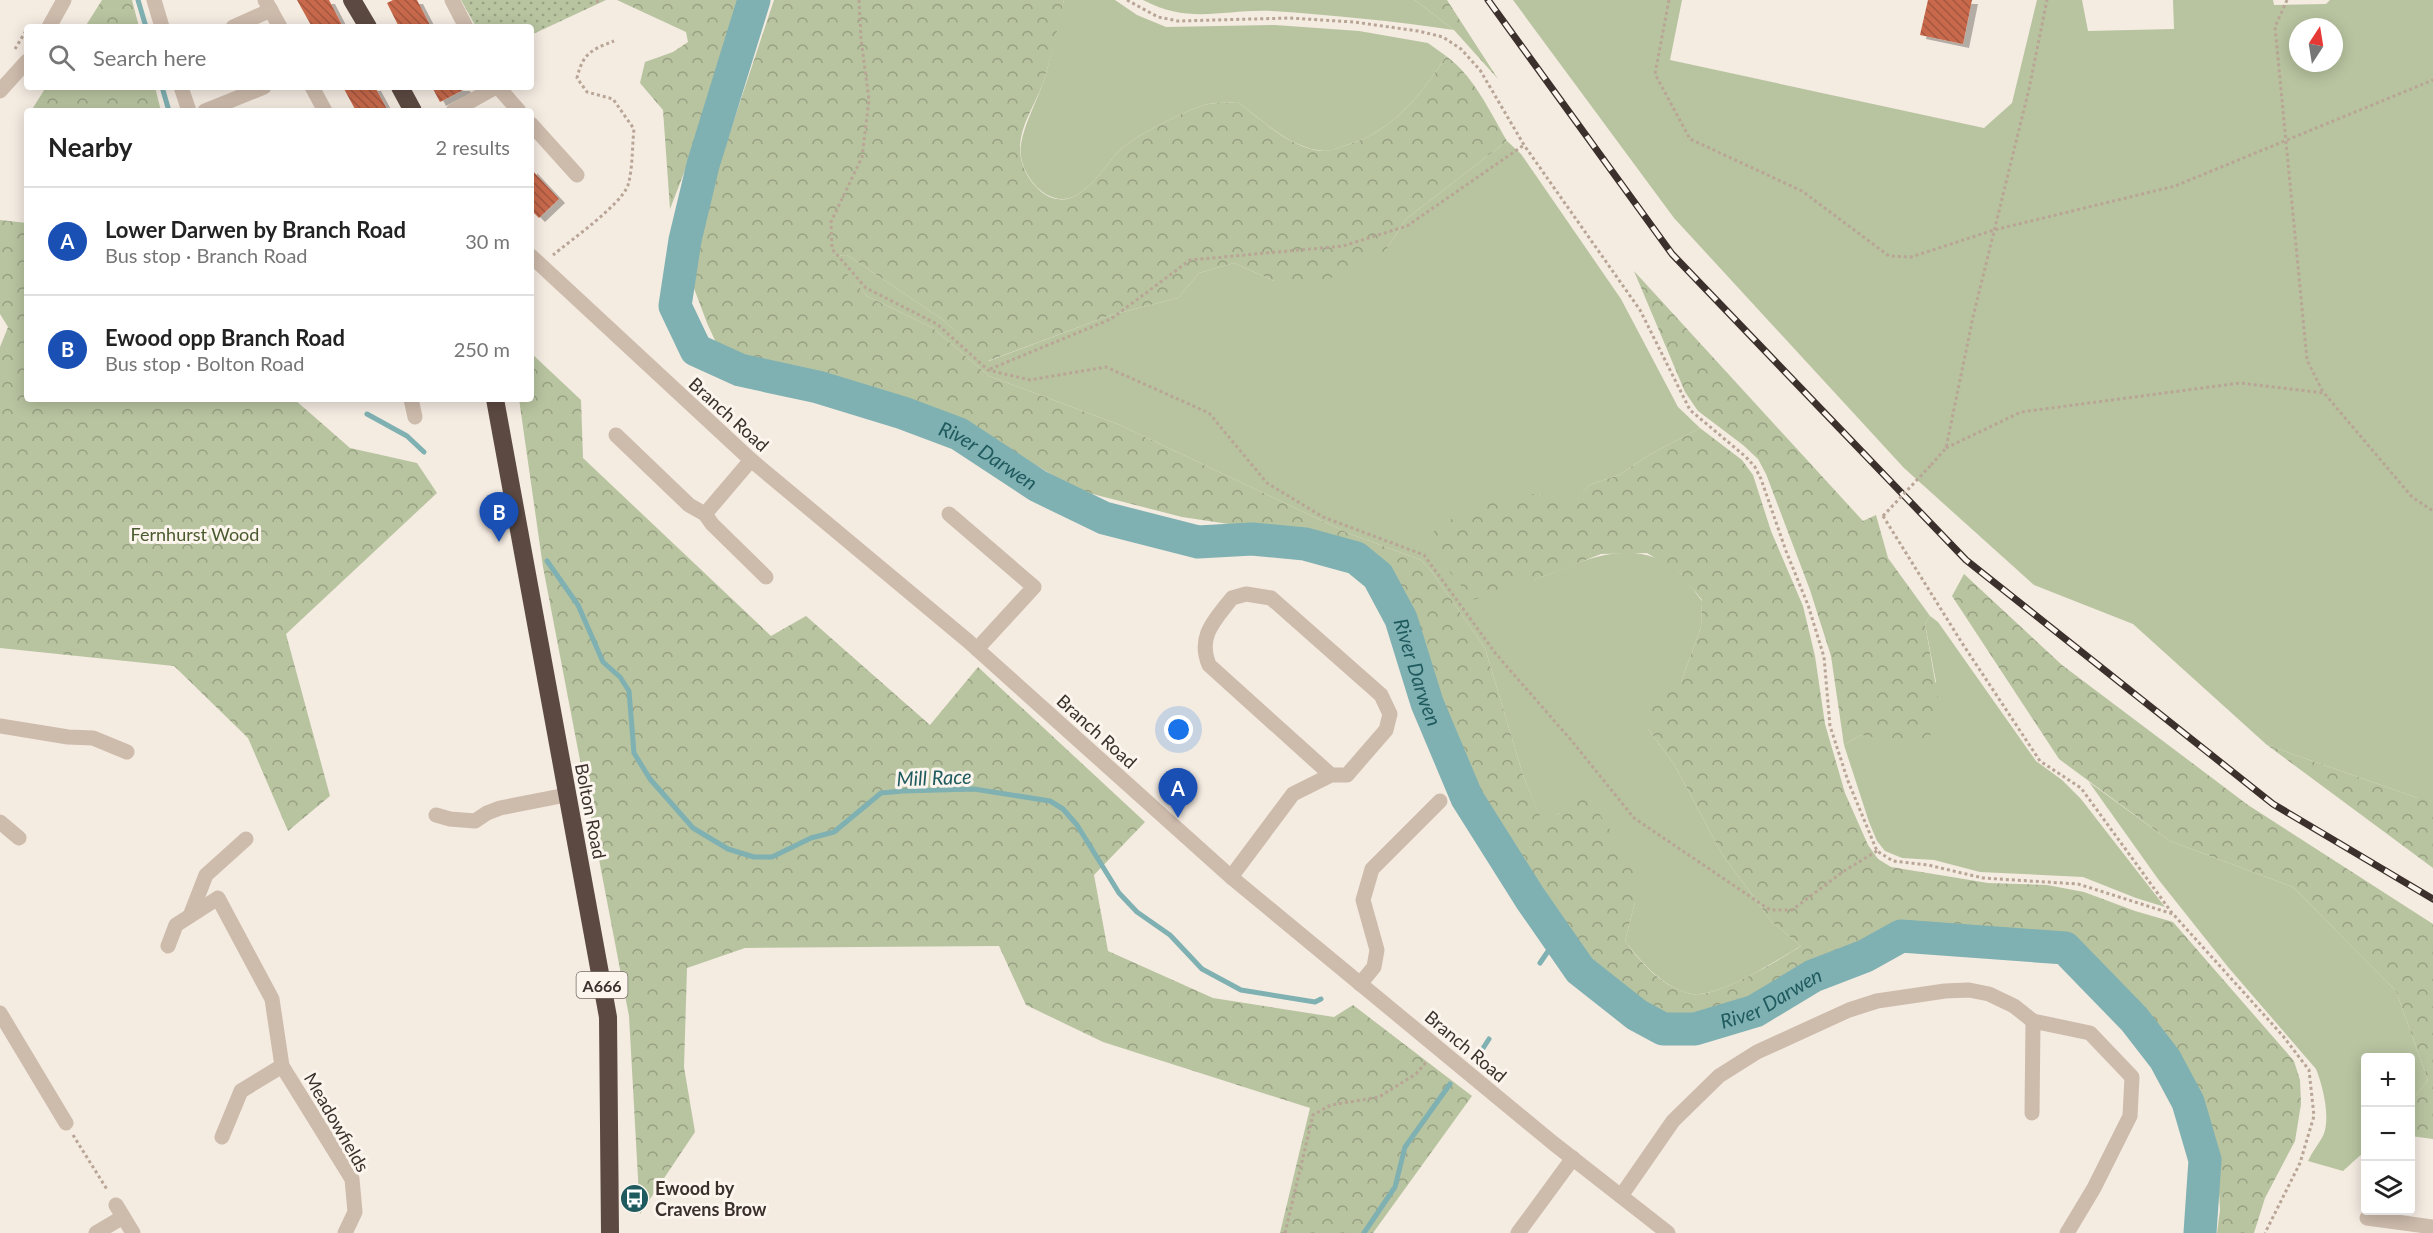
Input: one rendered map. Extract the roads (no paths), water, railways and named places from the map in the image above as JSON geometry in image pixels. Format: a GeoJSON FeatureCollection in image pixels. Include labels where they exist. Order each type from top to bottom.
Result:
{"type":"FeatureCollection","features":[{"type":"Feature","properties":{"kind":"highway"},"geometry":{"type":"LineString","coordinates":[[356,1],[367,24]]}},
{"type":"Feature","properties":{"kind":"highway"},"geometry":{"type":"LineString","coordinates":[[402,90],[411,108]]}},
{"type":"Feature","properties":{"kind":"highway","name":"Bolton Road"},"geometry":{"type":"LineString","coordinates":[[496,402],[608,1017],[610,1233]]}},
{"type":"Feature","properties":{"kind":"street"},"geometry":{"type":"LineString","coordinates":[[51,24],[64,0]]}},
{"type":"Feature","properties":{"kind":"street"},"geometry":{"type":"LineString","coordinates":[[154,0],[161,24]]}},
{"type":"Feature","properties":{"kind":"street"},"geometry":{"type":"LineString","coordinates":[[452,0],[464,24]]}},
{"type":"Feature","properties":{"kind":"street"},"geometry":{"type":"LineString","coordinates":[[238,24],[268,5],[278,24]]}},
{"type":"Feature","properties":{"kind":"street"},"geometry":{"type":"LineString","coordinates":[[0,91],[24,64]]}},
{"type":"Feature","properties":{"kind":"street"},"geometry":{"type":"LineString","coordinates":[[182,90],[188,108]]}},
{"type":"Feature","properties":{"kind":"street"},"geometry":{"type":"LineString","coordinates":[[212,108],[257,90]]}},
{"type":"Feature","properties":{"kind":"street"},"geometry":{"type":"LineString","coordinates":[[314,90],[323,108]]}},
{"type":"Feature","properties":{"kind":"street"},"geometry":{"type":"LineString","coordinates":[[458,108],[492,90]]}},
{"type":"Feature","properties":{"kind":"street"},"geometry":{"type":"LineString","coordinates":[[500,90],[516,108]]}},
{"type":"Feature","properties":{"kind":"street"},"geometry":{"type":"LineString","coordinates":[[534,127],[577,175]]}},
{"type":"Feature","properties":{"kind":"street","name":"Branch Road"},"geometry":{"type":"LineString","coordinates":[[534,263],[751,460],[977,650],[1231,877],[1663,1231]]}},
{"type":"Feature","properties":{"kind":"street"},"geometry":{"type":"LineString","coordinates":[[412,402],[415,417]]}},
{"type":"Feature","properties":{"kind":"street"},"geometry":{"type":"LineString","coordinates":[[616,435],[689,505],[705,514],[712,524],[766,577]]}},
{"type":"Feature","properties":{"kind":"street"},"geometry":{"type":"LineString","coordinates":[[705,514],[751,460]]}},
{"type":"Feature","properties":{"kind":"street"},"geometry":{"type":"LineString","coordinates":[[949,514],[1034,587],[977,650]]}},
{"type":"Feature","properties":{"kind":"street"},"geometry":{"type":"LineString","coordinates":[[1231,877],[1293,794],[1331,775],[1347,775],[1386,730],[1390,714],[1381,695],[1271,598],[1245,594],[1232,597],[1209,628],[1204,653],[1209,665],[1331,775]]}},
{"type":"Feature","properties":{"kind":"street"},"geometry":{"type":"LineString","coordinates":[[0,726],[68,737],[93,738],[127,752]]}},
{"type":"Feature","properties":{"kind":"street"},"geometry":{"type":"LineString","coordinates":[[436,815],[450,819],[476,821],[492,811],[566,795]]}},
{"type":"Feature","properties":{"kind":"street"},"geometry":{"type":"LineString","coordinates":[[1360,984],[1374,967],[1377,950],[1363,900],[1372,869],[1440,801]]}},
{"type":"Feature","properties":{"kind":"street"},"geometry":{"type":"LineString","coordinates":[[0,822],[19,838]]}},
{"type":"Feature","properties":{"kind":"street"},"geometry":{"type":"LineString","coordinates":[[190,916],[206,875],[246,839]]}},
{"type":"Feature","properties":{"kind":"street","name":"Meadowfields"},"geometry":{"type":"LineString","coordinates":[[168,946],[176,925],[218,898],[272,999],[282,1066],[352,1179],[355,1212],[345,1233]]}},
{"type":"Feature","properties":{"kind":"street"},"geometry":{"type":"LineString","coordinates":[[1621,1196],[1673,1121],[1719,1077],[1757,1052],[1849,1010],[1877,1001],[1945,991],[1969,990],[1989,994],[2014,1006],[2033,1021],[2090,1033],[2132,1077],[2130,1116],[2094,1188],[2067,1233]]}},
{"type":"Feature","properties":{"kind":"street"},"geometry":{"type":"LineString","coordinates":[[0,1013],[66,1124]]}},
{"type":"Feature","properties":{"kind":"street"},"geometry":{"type":"LineString","coordinates":[[2032,1113],[2033,1021]]}},
{"type":"Feature","properties":{"kind":"street","name":"Meadowfields"},"geometry":{"type":"LineString","coordinates":[[222,1137],[241,1091],[282,1066]]}},
{"type":"Feature","properties":{"kind":"street"},"geometry":{"type":"LineString","coordinates":[[1518,1233],[1573,1158]]}},
{"type":"Feature","properties":{"kind":"street"},"geometry":{"type":"LineString","coordinates":[[96,1233],[120,1211],[133,1233]]}},
{"type":"Feature","properties":{"kind":"street"},"geometry":{"type":"LineString","coordinates":[[2367,1218],[2433,1227]]}},
{"type":"Feature","properties":{"kind":"waterway","name":"Mill Race"},"geometry":{"type":"LineString","coordinates":[[138,0],[145,24]]}},
{"type":"Feature","properties":{"kind":"waterway","name":"River Darwen"},"geometry":{"type":"LineString","coordinates":[[754,0],[703,165],[685,240],[675,306],[696,350],[740,370],[818,387],[903,413],[959,434],[1038,486],[1104,518],[1198,542],[1252,539],[1305,544],[1356,558],[1378,576],[1401,619],[1427,703],[1467,798],[1530,898],[1580,970],[1637,1015],[1663,1029],[1695,1029],[1755,1011],[1813,976],[1865,956],[1901,936],[2065,948],[2134,1019],[2165,1059],[2188,1102],[2205,1160],[2200,1233]]}},
{"type":"Feature","properties":{"kind":"waterway","name":"Mill Race"},"geometry":{"type":"LineString","coordinates":[[163,90],[168,108]]}},
{"type":"Feature","properties":{"kind":"waterway","name":"Mill Race"},"geometry":{"type":"LineString","coordinates":[[367,414],[407,436],[424,452]]}},
{"type":"Feature","properties":{"kind":"waterway","name":"Mill Race"},"geometry":{"type":"LineString","coordinates":[[547,561],[578,605],[603,662],[620,677],[629,691],[634,753],[650,779],[693,828],[728,849],[754,857],[772,857],[811,838],[834,832],[881,793],[974,789],[1050,801],[1063,809],[1077,825],[1119,893],[1137,912],[1170,935],[1202,969],[1241,990],[1315,1002],[1321,999]]}},
{"type":"Feature","properties":{"kind":"waterway"},"geometry":{"type":"LineString","coordinates":[[1540,963],[1557,938]]}},
{"type":"Feature","properties":{"kind":"waterway"},"geometry":{"type":"LineString","coordinates":[[1480,1053],[1489,1039]]}},
{"type":"Feature","properties":{"kind":"waterway"},"geometry":{"type":"LineString","coordinates":[[1364,1233],[1395,1187],[1405,1147],[1450,1084]]}},
{"type":"Feature","properties":{"kind":"railway"},"geometry":{"type":"LineString","coordinates":[[1488,0],[1672,254],[1966,560],[2273,804],[2433,899]]}},
{"type":"Feature","properties":{"kind":"place","name":"Ewood opp Branch Road"},"geometry":{"type":"Point","coordinates":[499,542]}},
{"type":"Feature","properties":{"kind":"place","name":"Lower Darwen by Branch Road"},"geometry":{"type":"Point","coordinates":[1178,818]}},
{"type":"Feature","properties":{"kind":"place","name":"Ewood by Cravens Brow"},"geometry":{"type":"Point","coordinates":[634,1198]}},
{"type":"Feature","properties":{"kind":"park label","name":"Fernhurst Wood"},"geometry":{"type":"Point","coordinates":[195,534]}}]}
